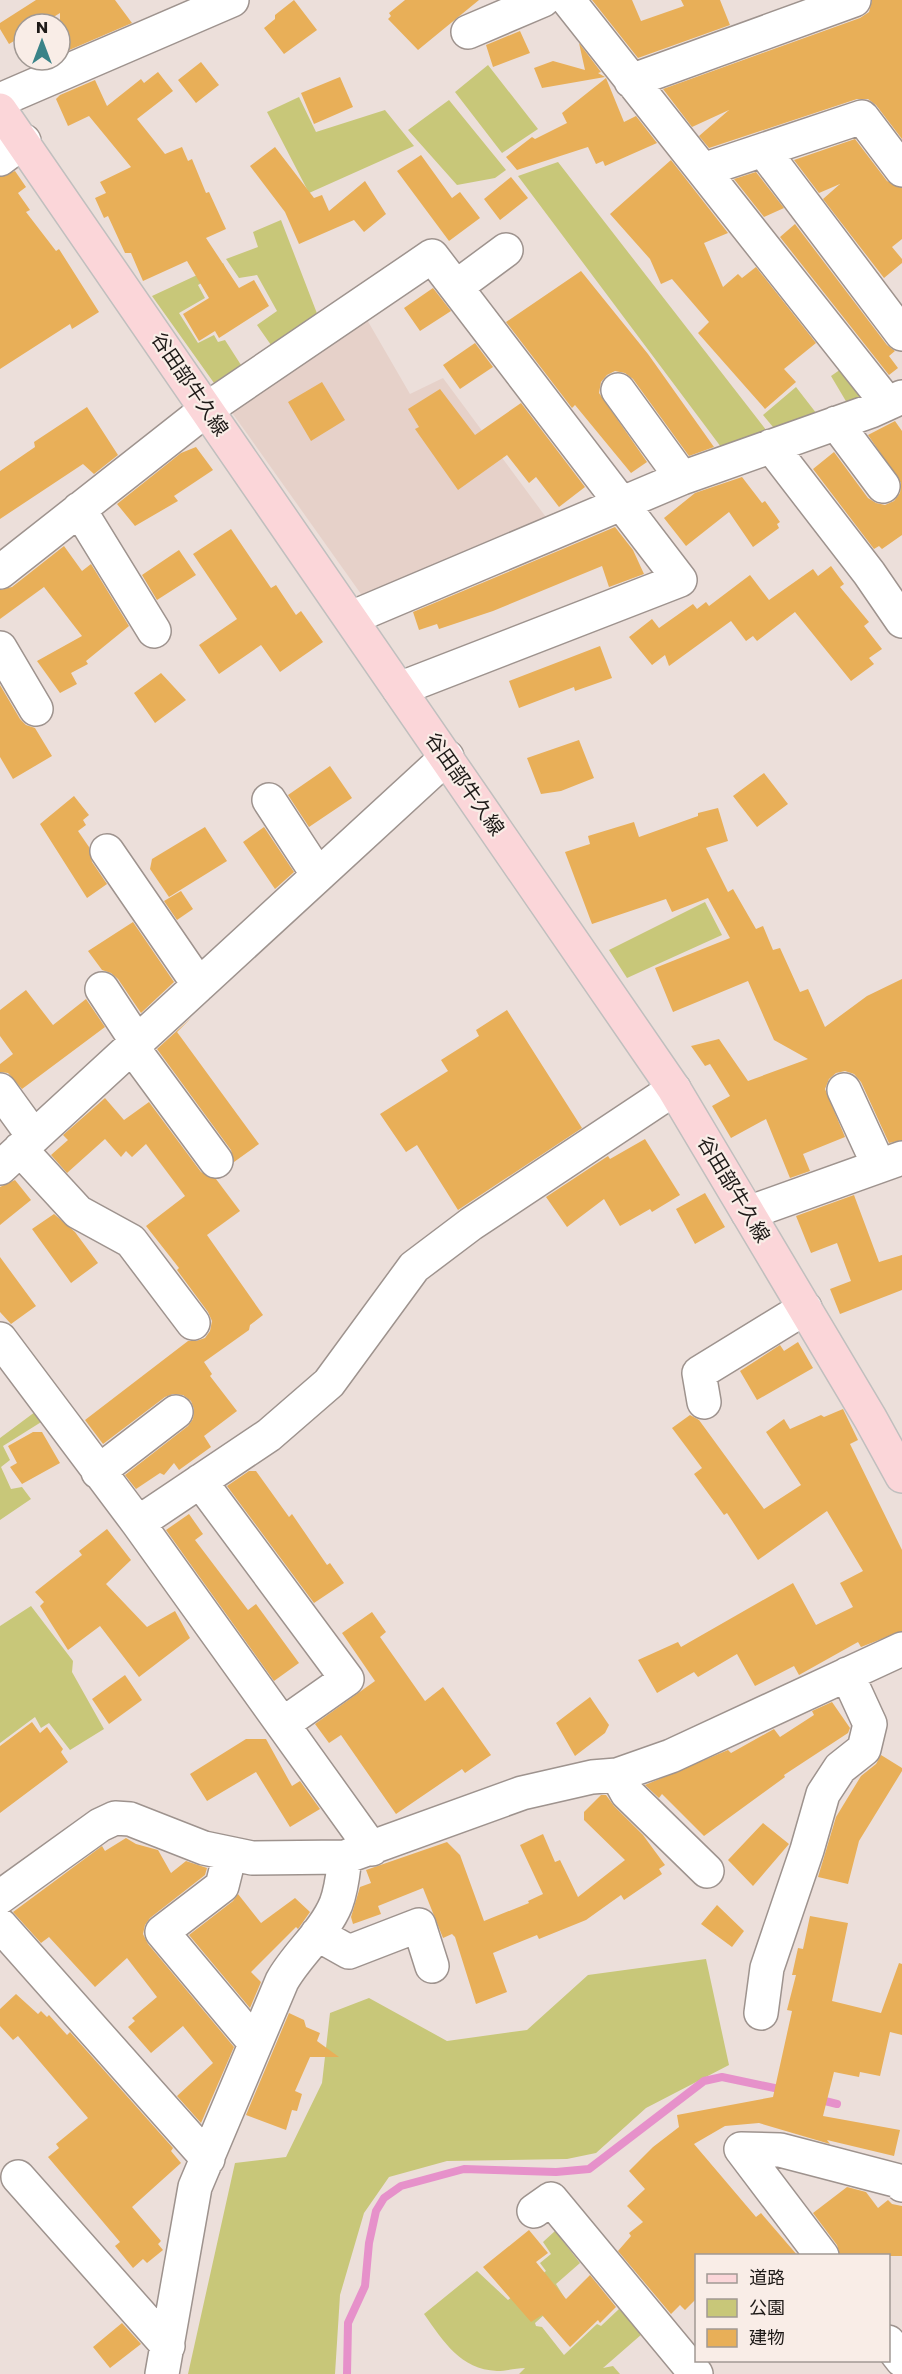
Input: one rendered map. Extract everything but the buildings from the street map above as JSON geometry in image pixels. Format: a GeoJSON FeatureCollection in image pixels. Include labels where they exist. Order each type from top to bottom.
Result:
{"type":"FeatureCollection","features":[{"type":"Feature","properties":{"kind":"main road","name":"谷田部牛久線"},"geometry":{"type":"LineString","coordinates":[[0,110],[12,150],[207,409],[674,1089],[900,1469]]}},
{"type":"Feature","properties":{"kind":"street"},"geometry":{"type":"LineString","coordinates":[[468,32],[543,0]]}},
{"type":"Feature","properties":{"kind":"street"},"geometry":{"type":"LineString","coordinates":[[351,618],[682,478],[895,400],[703,170],[568,0]]}},
{"type":"Feature","properties":{"kind":"street"},"geometry":{"type":"LineString","coordinates":[[631,81],[854,0]]}},
{"type":"Feature","properties":{"kind":"street"},"geometry":{"type":"LineString","coordinates":[[0,100],[211,4]]}},
{"type":"Feature","properties":{"kind":"street"},"geometry":{"type":"LineString","coordinates":[[703,170],[862,117],[902,170]]}},
{"type":"Feature","properties":{"kind":"street"},"geometry":{"type":"LineString","coordinates":[[763,150],[902,334]]}},
{"type":"Feature","properties":{"kind":"street"},"geometry":{"type":"LineString","coordinates":[[456,287],[506,250]]}},
{"type":"Feature","properties":{"kind":"street"},"geometry":{"type":"LineString","coordinates":[[0,572],[207,409],[432,256],[680,580],[399,688]]}},
{"type":"Feature","properties":{"kind":"street"},"geometry":{"type":"LineString","coordinates":[[618,390],[682,478]]}},
{"type":"Feature","properties":{"kind":"street"},"geometry":{"type":"LineString","coordinates":[[836,423],[884,486]]}},
{"type":"Feature","properties":{"kind":"street"},"geometry":{"type":"LineString","coordinates":[[771,446],[869,573],[902,621]]}},
{"type":"Feature","properties":{"kind":"street"},"geometry":{"type":"LineString","coordinates":[[79,509],[154,631]]}},
{"type":"Feature","properties":{"kind":"street"},"geometry":{"type":"LineString","coordinates":[[0,648],[36,709]]}},
{"type":"Feature","properties":{"kind":"street"},"geometry":{"type":"LineString","coordinates":[[18,1151],[447,757]]}},
{"type":"Feature","properties":{"kind":"street"},"geometry":{"type":"LineString","coordinates":[[269,800],[318,875]]}},
{"type":"Feature","properties":{"kind":"street"},"geometry":{"type":"LineString","coordinates":[[107,851],[200,985]]}},
{"type":"Feature","properties":{"kind":"street"},"geometry":{"type":"LineString","coordinates":[[102,989],[135,1044],[216,1161]]}},
{"type":"Feature","properties":{"kind":"street"},"geometry":{"type":"LineString","coordinates":[[138,1524],[269,1435],[329,1383],[414,1267],[471,1224],[674,1089]]}},
{"type":"Feature","properties":{"kind":"street"},"geometry":{"type":"LineString","coordinates":[[0,1090],[18,1151],[78,1212],[131,1241],[193,1323]]}},
{"type":"Feature","properties":{"kind":"street"},"geometry":{"type":"LineString","coordinates":[[748,1213],[890,1162],[844,1090]]}},
{"type":"Feature","properties":{"kind":"street"},"geometry":{"type":"LineString","coordinates":[[705,1402],[699,1373],[805,1308]]}},
{"type":"Feature","properties":{"kind":"street"},"geometry":{"type":"LineString","coordinates":[[0,1339],[283,1724],[358,1853]]}},
{"type":"Feature","properties":{"kind":"street"},"geometry":{"type":"LineString","coordinates":[[98,1472],[176,1412]]}},
{"type":"Feature","properties":{"kind":"street"},"geometry":{"type":"LineString","coordinates":[[200,1481],[347,1679],[283,1724]]}},
{"type":"Feature","properties":{"kind":"street"},"geometry":{"type":"LineString","coordinates":[[0,1897],[100,1825],[115,1818],[130,1819],[204,1848],[252,1858],[358,1853],[522,1793],[592,1777],[617,1775],[671,1756],[902,1648]]}},
{"type":"Feature","properties":{"kind":"street"},"geometry":{"type":"LineString","coordinates":[[760,2013],[767,1968],[807,1850],[823,1794],[840,1768],[864,1749],[870,1724],[847,1674]]}},
{"type":"Feature","properties":{"kind":"street"},"geometry":{"type":"LineString","coordinates":[[617,1775],[627,1793],[707,1871]]}},
{"type":"Feature","properties":{"kind":"street"},"geometry":{"type":"LineString","coordinates":[[165,2360],[195,2187],[287,1972],[317,1934],[335,1906],[342,1885],[358,1853]]}},
{"type":"Feature","properties":{"kind":"street"},"geometry":{"type":"LineString","coordinates":[[230,1854],[222,1886],[162,1932],[255,2043]]}},
{"type":"Feature","properties":{"kind":"street"},"geometry":{"type":"LineString","coordinates":[[0,1925],[208,2159]]}},
{"type":"Feature","properties":{"kind":"street"},"geometry":{"type":"LineString","coordinates":[[317,1934],[349,1952],[418,1925],[432,1966]]}},
{"type":"Feature","properties":{"kind":"street"},"geometry":{"type":"LineString","coordinates":[[820,2254],[741,2149],[780,2150],[899,2181],[902,2185]]}},
{"type":"Feature","properties":{"kind":"street"},"geometry":{"type":"LineString","coordinates":[[18,2177],[165,2360]]}},
{"type":"Feature","properties":{"kind":"street"},"geometry":{"type":"LineString","coordinates":[[534,2211],[551,2199],[696,2374]]}},
{"type":"Feature","properties":{"kind":"street"},"geometry":{"type":"LineString","coordinates":[[890,2345],[902,2360]]}},
{"type":"Feature","properties":{"kind":"shaded area"},"geometry":{"type":"Polygon","coordinates":[[[366,318],[410,394],[443,378],[551,524],[366,601],[233,414],[234,402],[366,318]]]}},
{"type":"Feature","properties":{"kind":"green space"},"geometry":{"type":"Polygon","coordinates":[[[488,65],[538,129],[502,153],[455,92],[488,65]]]}},
{"type":"Feature","properties":{"kind":"green space"},"geometry":{"type":"Polygon","coordinates":[[[299,97],[316,132],[385,110],[414,146],[309,193],[267,112],[299,97]]]}},
{"type":"Feature","properties":{"kind":"green space"},"geometry":{"type":"Polygon","coordinates":[[[449,100],[506,170],[495,178],[457,185],[408,130],[449,100]]]}},
{"type":"Feature","properties":{"kind":"green space"},"geometry":{"type":"Polygon","coordinates":[[[558,162],[770,435],[724,451],[518,176],[558,162]]]}},
{"type":"Feature","properties":{"kind":"green space"},"geometry":{"type":"Polygon","coordinates":[[[281,220],[318,316],[271,345],[257,325],[277,311],[257,275],[239,278],[226,259],[258,247],[253,232],[281,220]]]}},
{"type":"Feature","properties":{"kind":"green space"},"geometry":{"type":"Polygon","coordinates":[[[223,263],[226,269],[198,285],[205,298],[179,313],[198,343],[214,335],[218,342],[225,340],[241,365],[214,383],[152,296],[223,263]]]}},
{"type":"Feature","properties":{"kind":"green space"},"geometry":{"type":"Polygon","coordinates":[[[844,367],[867,396],[850,408],[831,376],[844,367]]]}},
{"type":"Feature","properties":{"kind":"green space"},"geometry":{"type":"Polygon","coordinates":[[[796,387],[820,418],[778,433],[763,415],[796,387]]]}},
{"type":"Feature","properties":{"kind":"green space"},"geometry":{"type":"Polygon","coordinates":[[[705,902],[722,935],[627,978],[609,950],[705,902]]]}},
{"type":"Feature","properties":{"kind":"green space"},"geometry":{"type":"Polygon","coordinates":[[[39,1409],[46,1419],[3,1446],[10,1460],[1,1467],[11,1489],[22,1487],[31,1499],[0,1520],[0,1438],[39,1409]]]}},
{"type":"Feature","properties":{"kind":"green space"},"geometry":{"type":"Polygon","coordinates":[[[31,1606],[73,1661],[72,1672],[104,1729],[70,1750],[49,1723],[41,1728],[35,1717],[0,1743],[0,1626],[31,1606]]]}},
{"type":"Feature","properties":{"kind":"green space"},"geometry":{"type":"Polygon","coordinates":[[[706,1959],[729,2065],[646,2108],[596,2153],[567,2159],[447,2161],[389,2177],[364,2213],[340,2295],[335,2374],[188,2374],[235,2163],[286,2157],[322,2083],[330,2013],[369,1998],[447,2041],[527,2030],[588,1975],[706,1959]]]}},
{"type":"Feature","properties":{"kind":"green space"},"geometry":{"type":"Polygon","coordinates":[[[555,2231],[580,2263],[556,2284],[564,2297],[535,2323],[536,2326],[542,2327],[564,2355],[597,2324],[601,2326],[619,2309],[642,2334],[603,2368],[613,2366],[620,2374],[519,2374],[525,2368],[497,2371],[484,2369],[463,2359],[446,2344],[424,2314],[477,2271],[508,2300],[546,2271],[540,2263],[551,2254],[543,2242],[555,2231]]]}},
{"type":"Feature","properties":{"kind":"waterway"},"geometry":{"type":"LineString","coordinates":[[347,2374],[348,2323],[365,2286],[369,2243],[376,2211],[384,2198],[401,2186],[464,2169],[556,2172],[589,2169],[704,2081],[722,2077],[784,2090]]}},
{"type":"Feature","properties":{"kind":"waterway"},"geometry":{"type":"LineString","coordinates":[[817,2099],[837,2104]]}}]}
